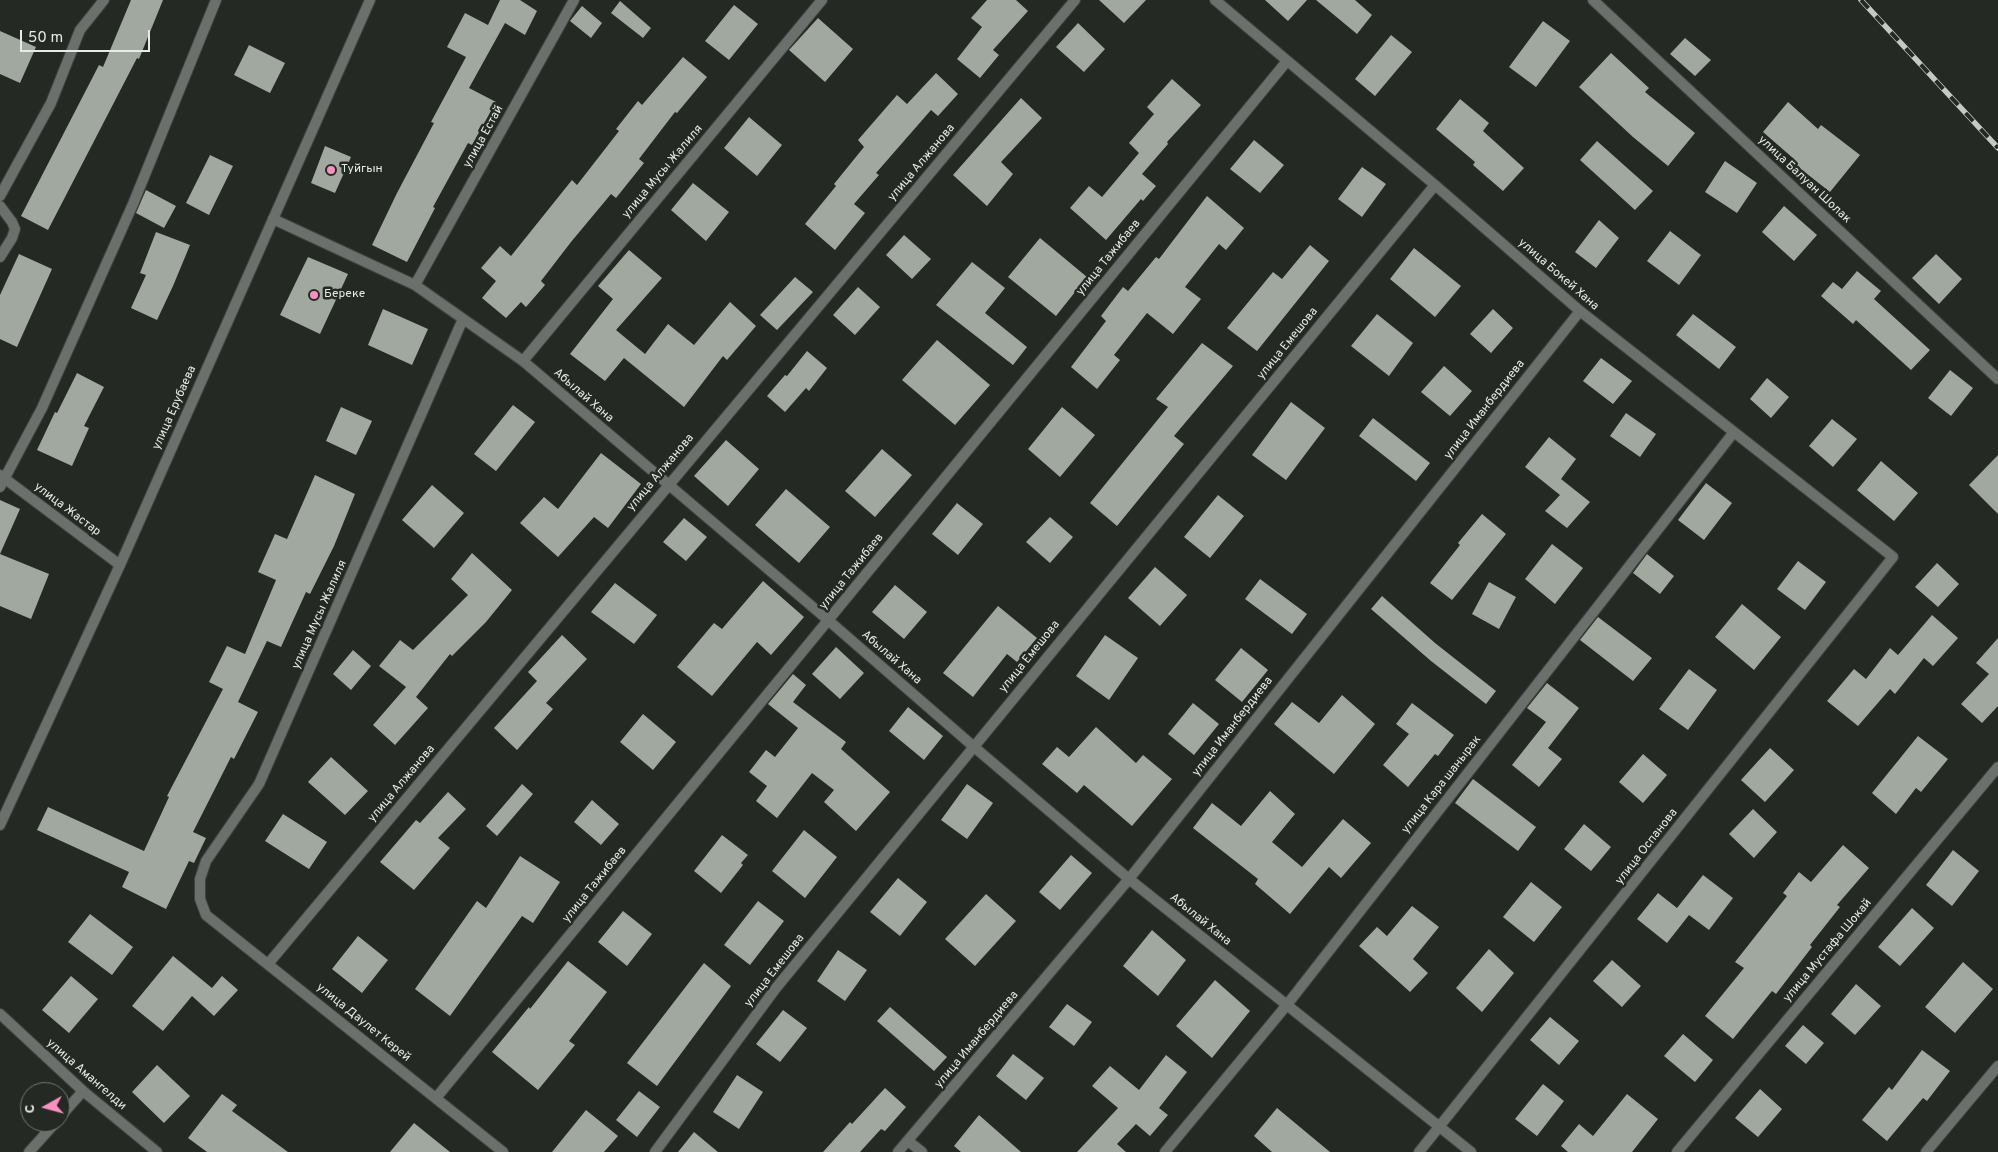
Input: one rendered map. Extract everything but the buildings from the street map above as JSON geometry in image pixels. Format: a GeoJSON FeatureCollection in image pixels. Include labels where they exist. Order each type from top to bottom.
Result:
{"type":"FeatureCollection","features":[{"type":"Feature","properties":{"kind":"street"},"geometry":{"type":"LineString","coordinates":[[0,196],[51,103],[80,30],[104,0]]}},
{"type":"Feature","properties":{"kind":"street"},"geometry":{"type":"LineString","coordinates":[[1,480],[42,408],[58,373],[133,204],[216,0]]}},
{"type":"Feature","properties":{"kind":"street","name":"улица Ерубаева"},"geometry":{"type":"LineString","coordinates":[[0,825],[120,565],[370,0]]}},
{"type":"Feature","properties":{"kind":"street","name":"улица Естай"},"geometry":{"type":"LineString","coordinates":[[415,286],[574,0]]}},
{"type":"Feature","properties":{"kind":"street","name":"улица Мусы Жалиля"},"geometry":{"type":"LineString","coordinates":[[523,361],[822,0]]}},
{"type":"Feature","properties":{"kind":"street","name":"улица Алжанова"},"geometry":{"type":"LineString","coordinates":[[268,964],[1075,0]]}},
{"type":"Feature","properties":{"kind":"street","name":"улица Бокей Хана"},"geometry":{"type":"LineString","coordinates":[[1215,0],[1435,185],[1580,311],[1893,557]]}},
{"type":"Feature","properties":{"kind":"street","name":"улица Балуан Шолак"},"geometry":{"type":"LineString","coordinates":[[1593,0],[1998,379]]}},
{"type":"Feature","properties":{"kind":"street","name":"улица Тажибаев"},"geometry":{"type":"LineString","coordinates":[[436,1098],[1287,61]]}},
{"type":"Feature","properties":{"kind":"street","name":"улица Емешова"},"geometry":{"type":"LineString","coordinates":[[655,1152],[776,988],[972,746],[1435,185]]}},
{"type":"Feature","properties":{"kind":"street"},"geometry":{"type":"LineString","coordinates":[[0,206],[15,229],[12,238],[0,257]]}},
{"type":"Feature","properties":{"kind":"street","name":"Абылай Хана"},"geometry":{"type":"LineString","coordinates":[[273,219],[415,286],[523,361],[1129,879],[1471,1152]]}},
{"type":"Feature","properties":{"kind":"street","name":"улица Иманбердиева"},"geometry":{"type":"LineString","coordinates":[[898,1152],[1129,879],[1580,311]]}},
{"type":"Feature","properties":{"kind":"street","name":"улица Мусы Жалиля"},"geometry":{"type":"LineString","coordinates":[[206,915],[200,899],[200,879],[206,861],[260,784],[463,318]]}},
{"type":"Feature","properties":{"kind":"street","name":"улица Кара шанырак"},"geometry":{"type":"LineString","coordinates":[[1166,1152],[1286,1006],[1734,432]]}},
{"type":"Feature","properties":{"kind":"street","name":"улица Жастар"},"geometry":{"type":"LineString","coordinates":[[1,480],[120,565]]}},
{"type":"Feature","properties":{"kind":"street","name":"улица Оспанова"},"geometry":{"type":"LineString","coordinates":[[1419,1152],[1893,557]]}},
{"type":"Feature","properties":{"kind":"street","name":"улица Мустафа Шокай"},"geometry":{"type":"LineString","coordinates":[[1676,1152],[1998,767]]}},
{"type":"Feature","properties":{"kind":"street","name":"улица Даулет Керей"},"geometry":{"type":"LineString","coordinates":[[206,915],[503,1152]]}},
{"type":"Feature","properties":{"kind":"street","name":"улица Амангелди"},"geometry":{"type":"LineString","coordinates":[[0,1014],[83,1091],[158,1152]]}},
{"type":"Feature","properties":{"kind":"street"},"geometry":{"type":"LineString","coordinates":[[1926,1152],[1998,1066]]}},
{"type":"Feature","properties":{"kind":"street"},"geometry":{"type":"LineString","coordinates":[[70,1106],[83,1091]]}},
{"type":"Feature","properties":{"kind":"street"},"geometry":{"type":"LineString","coordinates":[[29,1152],[47,1132]]}},
{"type":"Feature","properties":{"kind":"street"},"geometry":{"type":"LineString","coordinates":[[908,1141],[922,1152]]}},
{"type":"Feature","properties":{"kind":"railway"},"geometry":{"type":"LineString","coordinates":[[1861,0],[1998,148]]}},
{"type":"Feature","properties":{"kind":"place","name":"Туйгын"},"geometry":{"type":"Point","coordinates":[331,170]}},
{"type":"Feature","properties":{"kind":"place","name":"Береке"},"geometry":{"type":"Point","coordinates":[314,295]}}]}
